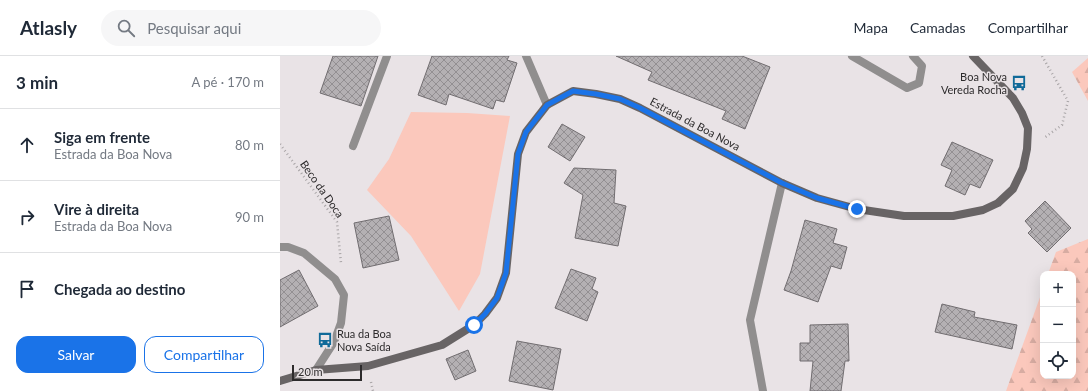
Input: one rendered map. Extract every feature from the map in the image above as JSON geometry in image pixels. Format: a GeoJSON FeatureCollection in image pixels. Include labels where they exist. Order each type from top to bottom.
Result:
{"type":"FeatureCollection","features":[{"type":"Feature","properties":{"kind":"main road","name":"Estrada da Boa Nova"},"geometry":{"type":"LineString","coordinates":[[280,381],[316,370],[368,366],[442,345],[474,325],[485,314],[497,298],[506,273],[518,154],[526,132],[547,105],[573,91],[620,99],[647,111],[782,183],[817,198],[857,209],[904,216],[953,216],[983,210],[998,203],[1013,189],[1023,168],[1027,149],[1028,128],[1022,113],[1013,98],[974,56]]}},
{"type":"Feature","properties":{"kind":"street"},"geometry":{"type":"LineString","coordinates":[[353,146],[386,56]]}},
{"type":"Feature","properties":{"kind":"street"},"geometry":{"type":"LineString","coordinates":[[526,56],[547,105]]}},
{"type":"Feature","properties":{"kind":"street"},"geometry":{"type":"LineString","coordinates":[[852,56],[908,88],[919,83],[921,75],[922,66],[913,56]]}},
{"type":"Feature","properties":{"kind":"street"},"geometry":{"type":"LineString","coordinates":[[763,391],[750,320],[782,183]]}},
{"type":"Feature","properties":{"kind":"street"},"geometry":{"type":"LineString","coordinates":[[280,247],[288,247],[304,253],[335,279],[344,295],[341,323],[334,342],[316,370]]}},
{"type":"Feature","properties":{"kind":"path"},"geometry":{"type":"LineString","coordinates":[[1027,149],[1062,125],[1068,101],[1042,56]]}},
{"type":"Feature","properties":{"kind":"path","name":"Beco da Doca"},"geometry":{"type":"LineString","coordinates":[[280,144],[337,222],[341,266]]}},
{"type":"Feature","properties":{"kind":"green space"},"geometry":{"type":"Polygon","coordinates":[[[1088,58],[1088,101],[1072,72],[1088,58]]]}},
{"type":"Feature","properties":{"kind":"green space"},"geometry":{"type":"Polygon","coordinates":[[[411,112],[467,113],[510,116],[480,274],[459,311],[411,236],[367,190],[389,159],[411,112]]]}},
{"type":"Feature","properties":{"kind":"green space"},"geometry":{"type":"Polygon","coordinates":[[[1088,239],[1088,391],[1006,391],[1040,297],[1040,379],[1076,379],[1076,271],[1049,271],[1056,252],[1088,239]]]}},
{"type":"Feature","properties":{"kind":"building"},"geometry":{"type":"Polygon","coordinates":[[[333,56],[378,56],[361,106],[320,93],[333,56]]]}},
{"type":"Feature","properties":{"kind":"building"},"geometry":{"type":"Polygon","coordinates":[[[432,56],[509,56],[507,60],[517,63],[504,102],[496,100],[493,109],[449,94],[446,105],[418,95],[432,56]]]}},
{"type":"Feature","properties":{"kind":"building"},"geometry":{"type":"Polygon","coordinates":[[[616,56],[742,56],[770,67],[745,129],[722,119],[726,111],[648,80],[652,72],[616,56]]]}},
{"type":"Feature","properties":{"kind":"building"},"geometry":{"type":"Polygon","coordinates":[[[562,124],[585,137],[570,161],[548,147],[562,124]]]}},
{"type":"Feature","properties":{"kind":"building"},"geometry":{"type":"Polygon","coordinates":[[[952,142],[993,160],[980,188],[970,184],[965,195],[945,186],[952,170],[941,165],[952,142]]]}},
{"type":"Feature","properties":{"kind":"building"},"geometry":{"type":"Polygon","coordinates":[[[574,168],[616,170],[614,203],[626,206],[618,246],[575,238],[583,195],[564,183],[574,168]]]}},
{"type":"Feature","properties":{"kind":"building"},"geometry":{"type":"Polygon","coordinates":[[[1045,201],[1071,228],[1047,252],[1028,233],[1032,229],[1025,221],[1045,201]]]}},
{"type":"Feature","properties":{"kind":"building"},"geometry":{"type":"Polygon","coordinates":[[[389,216],[399,260],[363,268],[354,223],[389,216]]]}},
{"type":"Feature","properties":{"kind":"building"},"geometry":{"type":"Polygon","coordinates":[[[805,220],[837,229],[833,243],[847,247],[841,269],[831,266],[818,302],[784,290],[791,271],[805,220]]]}},
{"type":"Feature","properties":{"kind":"building"},"geometry":{"type":"Polygon","coordinates":[[[571,269],[596,278],[592,289],[598,292],[587,321],[555,308],[571,269]]]}},
{"type":"Feature","properties":{"kind":"building"},"geometry":{"type":"Polygon","coordinates":[[[299,270],[318,306],[280,327],[280,280],[299,270]]]}},
{"type":"Feature","properties":{"kind":"building"},"geometry":{"type":"Polygon","coordinates":[[[942,304],[975,312],[974,317],[1017,325],[1012,349],[935,332],[942,304]]]}},
{"type":"Feature","properties":{"kind":"building"},"geometry":{"type":"Polygon","coordinates":[[[848,324],[849,361],[845,361],[841,391],[810,391],[813,361],[800,361],[800,343],[810,343],[810,325],[848,324]]]}},
{"type":"Feature","properties":{"kind":"building"},"geometry":{"type":"Polygon","coordinates":[[[517,341],[561,349],[553,390],[509,381],[517,341]]]}},
{"type":"Feature","properties":{"kind":"building"},"geometry":{"type":"Polygon","coordinates":[[[468,350],[476,371],[455,380],[446,359],[468,350]]]}},
{"type":"Feature","properties":{"kind":"place","name":"Boa Nova Vereda Rocha"},"geometry":{"type":"Point","coordinates":[1019,83]}},
{"type":"Feature","properties":{"kind":"place","name":"Rua da Boa Nova Saída"},"geometry":{"type":"Point","coordinates":[325,340]}},
{"type":"Feature","properties":{"kind":"route"},"geometry":{"type":"LineString","coordinates":[[474,325],[485,314],[497,298],[506,273],[518,154],[526,132],[547,105],[573,91],[620,99],[640,108],[782,183],[817,198],[857,209]]}}]}
